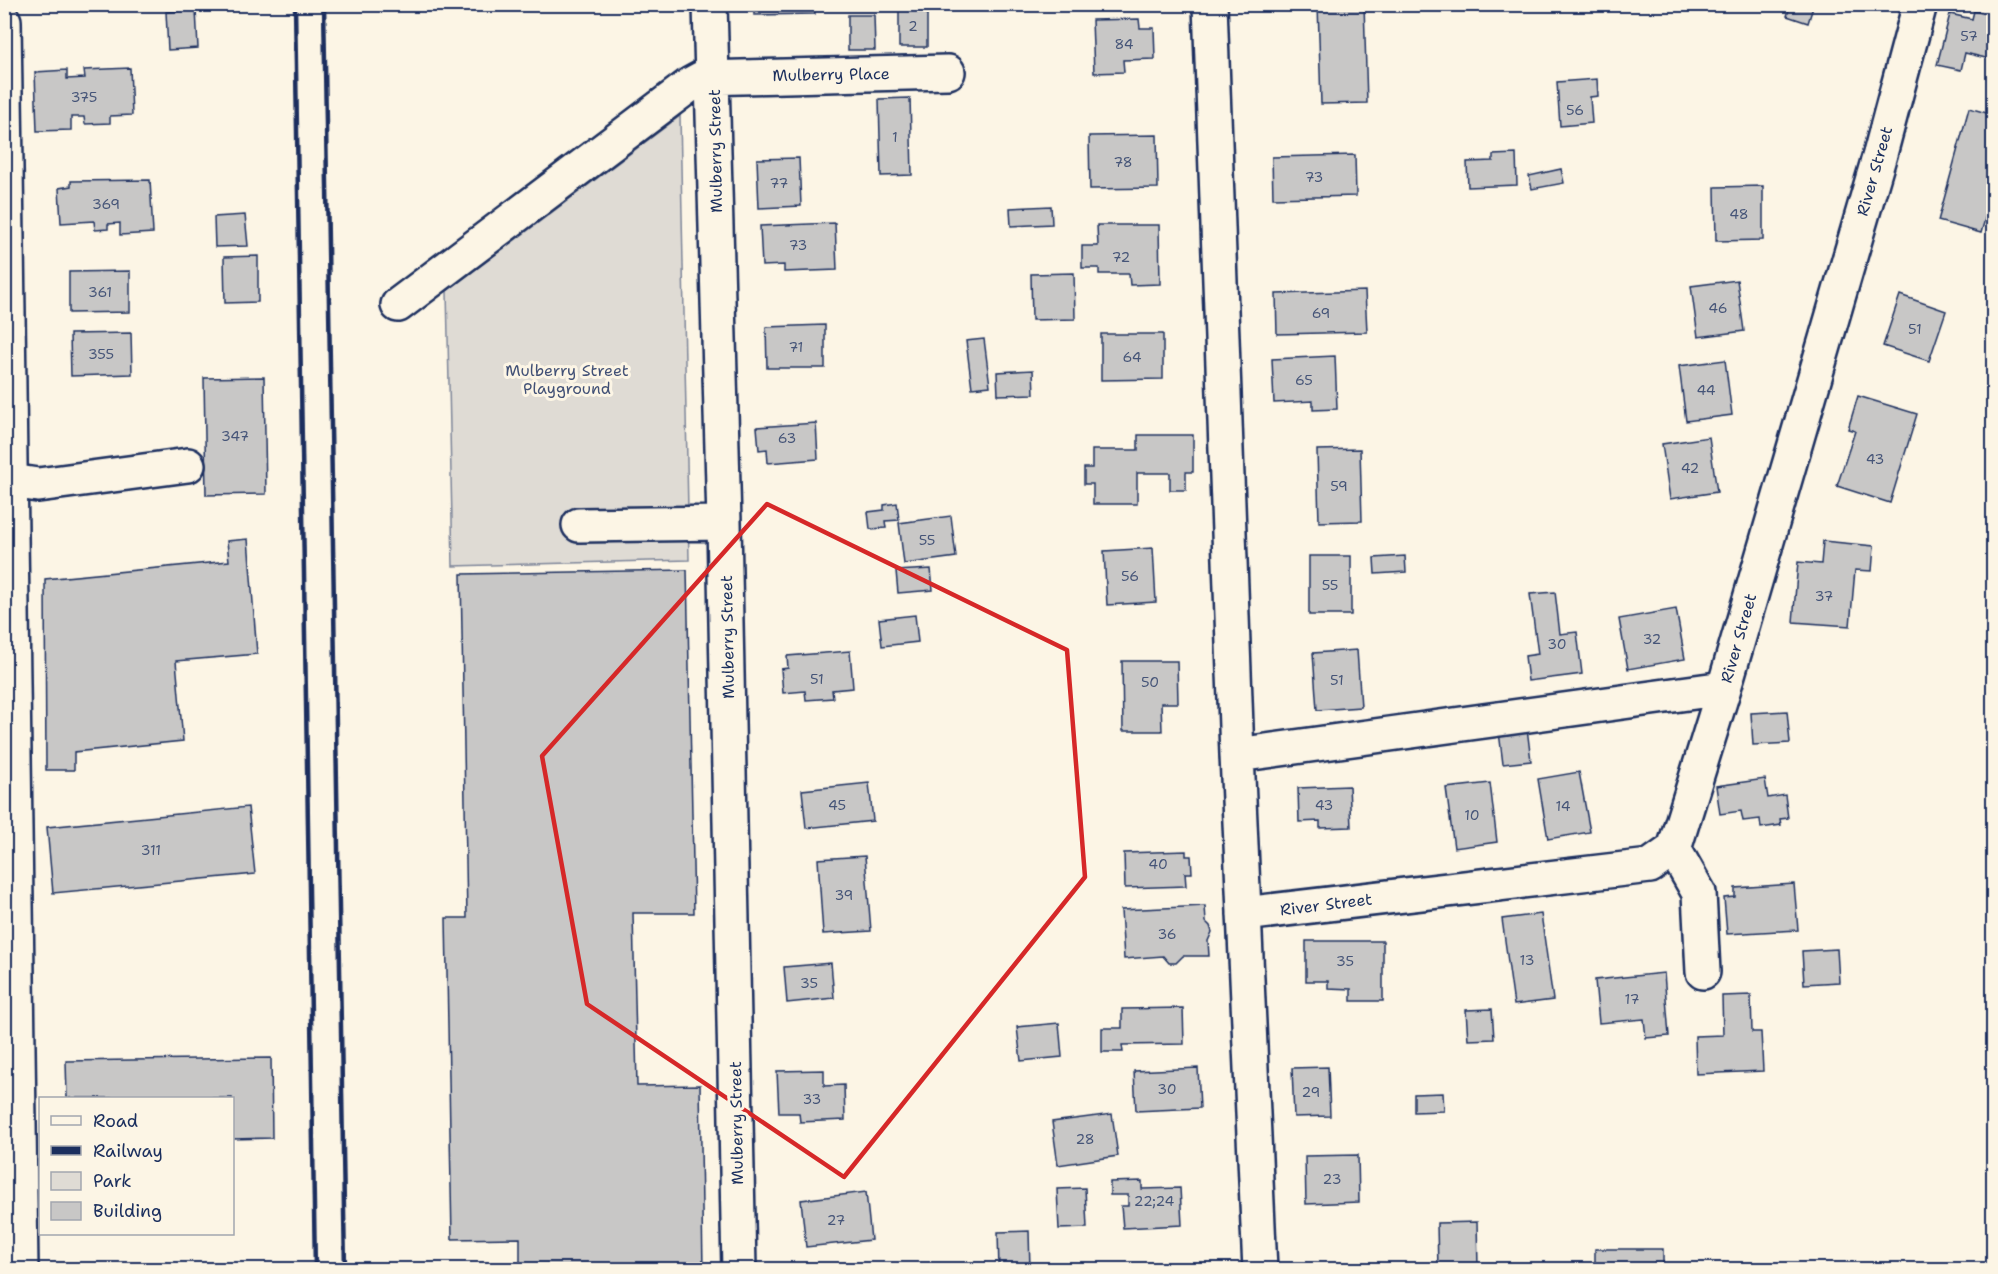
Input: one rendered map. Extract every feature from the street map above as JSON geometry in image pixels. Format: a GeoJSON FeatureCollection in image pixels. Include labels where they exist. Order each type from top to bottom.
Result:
{"type":"FeatureCollection","features":[{"type":"Feature","properties":{"kind":"street","name":"Mulberry Street"},"geometry":{"type":"LineString","coordinates":[[710,4],[724,523],[739,1269]]}},
{"type":"Feature","properties":{"kind":"street"},"geometry":{"type":"LineString","coordinates":[[1210,4],[1237,755],[1260,1269]]}},
{"type":"Feature","properties":{"kind":"street","name":"River Street"},"geometry":{"type":"LineString","coordinates":[[1244,914],[1650,866],[1674,849],[1724,688],[1880,154],[1920,4]]}},
{"type":"Feature","properties":{"kind":"street"},"geometry":{"type":"LineString","coordinates":[[4,21],[11,481],[10,816],[21,1269]]}},
{"type":"Feature","properties":{"kind":"street","name":"Mulberry Place"},"geometry":{"type":"LineString","coordinates":[[713,77],[948,72]]}},
{"type":"Feature","properties":{"kind":"street"},"geometry":{"type":"LineString","coordinates":[[399,305],[691,84],[702,78],[713,77]]}},
{"type":"Feature","properties":{"kind":"street"},"geometry":{"type":"LineString","coordinates":[[11,481],[38,485],[188,465]]}},
{"type":"Feature","properties":{"kind":"street"},"geometry":{"type":"LineString","coordinates":[[579,525],[724,523]]}},
{"type":"Feature","properties":{"kind":"street"},"geometry":{"type":"LineString","coordinates":[[1237,755],[1724,688]]}},
{"type":"Feature","properties":{"kind":"street"},"geometry":{"type":"LineString","coordinates":[[1674,849],[1699,893],[1703,972]]}},
{"type":"Feature","properties":{"kind":"highlighted area"},"geometry":{"type":"Polygon","coordinates":[[[767,504],[1067,650],[1085,877],[844,1177],[587,1004],[542,756],[767,504]]]}},
{"type":"Feature","properties":{"kind":"green space","name":"Mulberry Street Playground"},"geometry":{"type":"Polygon","coordinates":[[[680,116],[689,560],[453,566],[447,291],[680,116]]]}},
{"type":"Feature","properties":{"kind":"building"},"geometry":{"type":"Polygon","coordinates":[[[754,4],[815,4],[815,14],[754,15],[754,4]]]}},
{"type":"Feature","properties":{"kind":"building"},"geometry":{"type":"Polygon","coordinates":[[[899,4],[927,4],[927,47],[899,47],[899,4]]]}},
{"type":"Feature","properties":{"kind":"building"},"geometry":{"type":"Polygon","coordinates":[[[1318,4],[1364,4],[1367,103],[1321,104],[1318,4]]]}},
{"type":"Feature","properties":{"kind":"building"},"geometry":{"type":"Polygon","coordinates":[[[1791,4],[1814,4],[1808,23],[1787,16],[1791,4]]]}},
{"type":"Feature","properties":{"kind":"building"},"geometry":{"type":"Polygon","coordinates":[[[196,10],[198,48],[168,50],[166,12],[196,10]]]}},
{"type":"Feature","properties":{"kind":"building"},"geometry":{"type":"Polygon","coordinates":[[[1974,11],[1994,16],[1994,60],[1965,53],[1961,70],[1937,65],[1950,14],[1972,19],[1974,11]]]}},
{"type":"Feature","properties":{"kind":"building"},"geometry":{"type":"Polygon","coordinates":[[[848,15],[874,15],[875,50],[848,50],[848,15]]]}},
{"type":"Feature","properties":{"kind":"building"},"geometry":{"type":"Polygon","coordinates":[[[1139,19],[1140,28],[1154,28],[1155,59],[1123,60],[1124,72],[1094,73],[1092,20],[1139,19]]]}},
{"type":"Feature","properties":{"kind":"building"},"geometry":{"type":"Polygon","coordinates":[[[130,68],[132,115],[110,116],[110,123],[85,124],[84,117],[71,117],[71,130],[37,131],[35,72],[67,70],[67,79],[85,78],[84,70],[130,68]]]}},
{"type":"Feature","properties":{"kind":"building"},"geometry":{"type":"Polygon","coordinates":[[[1597,79],[1598,96],[1590,97],[1592,123],[1560,126],[1557,82],[1597,79]]]}},
{"type":"Feature","properties":{"kind":"building"},"geometry":{"type":"Polygon","coordinates":[[[910,98],[912,175],[881,176],[879,99],[910,98]]]}},
{"type":"Feature","properties":{"kind":"building"},"geometry":{"type":"Polygon","coordinates":[[[1969,108],[1994,115],[1994,187],[1981,233],[1938,221],[1969,108]]]}},
{"type":"Feature","properties":{"kind":"building"},"geometry":{"type":"Polygon","coordinates":[[[1157,135],[1158,188],[1090,189],[1089,136],[1157,135]]]}},
{"type":"Feature","properties":{"kind":"building"},"geometry":{"type":"Polygon","coordinates":[[[1516,154],[1517,185],[1468,187],[1467,162],[1493,161],[1493,155],[1516,154]]]}},
{"type":"Feature","properties":{"kind":"building"},"geometry":{"type":"Polygon","coordinates":[[[1355,155],[1356,196],[1273,198],[1272,157],[1355,155]]]}},
{"type":"Feature","properties":{"kind":"building"},"geometry":{"type":"Polygon","coordinates":[[[799,158],[801,206],[759,208],[757,159],[799,158]]]}},
{"type":"Feature","properties":{"kind":"building"},"geometry":{"type":"Polygon","coordinates":[[[1561,169],[1564,183],[1532,189],[1529,176],[1561,169]]]}},
{"type":"Feature","properties":{"kind":"building"},"geometry":{"type":"Polygon","coordinates":[[[150,180],[153,233],[120,235],[120,223],[108,224],[108,229],[95,230],[94,221],[61,223],[59,188],[71,186],[71,181],[150,180]]]}},
{"type":"Feature","properties":{"kind":"building"},"geometry":{"type":"Polygon","coordinates":[[[1763,186],[1763,240],[1716,241],[1715,187],[1763,186]]]}},
{"type":"Feature","properties":{"kind":"building"},"geometry":{"type":"Polygon","coordinates":[[[1051,206],[1052,224],[1011,226],[1010,208],[1051,206]]]}},
{"type":"Feature","properties":{"kind":"building"},"geometry":{"type":"Polygon","coordinates":[[[245,215],[248,246],[215,247],[214,217],[245,215]]]}},
{"type":"Feature","properties":{"kind":"building"},"geometry":{"type":"Polygon","coordinates":[[[835,223],[837,270],[784,272],[784,265],[762,266],[760,226],[835,223]]]}},
{"type":"Feature","properties":{"kind":"building"},"geometry":{"type":"Polygon","coordinates":[[[1097,225],[1159,225],[1160,284],[1130,285],[1129,274],[1099,274],[1099,268],[1082,268],[1082,246],[1098,246],[1097,225]]]}},
{"type":"Feature","properties":{"kind":"building"},"geometry":{"type":"Polygon","coordinates":[[[258,256],[258,302],[225,303],[224,257],[258,256]]]}},
{"type":"Feature","properties":{"kind":"building"},"geometry":{"type":"Polygon","coordinates":[[[130,271],[130,312],[69,313],[69,272],[130,271]]]}},
{"type":"Feature","properties":{"kind":"building"},"geometry":{"type":"Polygon","coordinates":[[[1074,273],[1075,319],[1032,320],[1031,274],[1074,273]]]}},
{"type":"Feature","properties":{"kind":"building"},"geometry":{"type":"Polygon","coordinates":[[[1737,280],[1744,331],[1698,337],[1691,286],[1737,280]]]}},
{"type":"Feature","properties":{"kind":"building"},"geometry":{"type":"Polygon","coordinates":[[[1365,291],[1367,332],[1277,334],[1276,294],[1365,291]]]}},
{"type":"Feature","properties":{"kind":"building"},"geometry":{"type":"Polygon","coordinates":[[[1900,295],[1946,311],[1929,361],[1883,346],[1900,295]]]}},
{"type":"Feature","properties":{"kind":"building"},"geometry":{"type":"Polygon","coordinates":[[[825,325],[825,368],[767,368],[766,327],[825,325]]]}},
{"type":"Feature","properties":{"kind":"building"},"geometry":{"type":"Polygon","coordinates":[[[131,333],[132,374],[71,376],[70,334],[131,333]]]}},
{"type":"Feature","properties":{"kind":"building"},"geometry":{"type":"Polygon","coordinates":[[[1101,334],[1163,334],[1163,379],[1101,380],[1101,334]]]}},
{"type":"Feature","properties":{"kind":"building"},"geometry":{"type":"Polygon","coordinates":[[[984,339],[990,386],[972,388],[966,341],[984,339]]]}},
{"type":"Feature","properties":{"kind":"building"},"geometry":{"type":"Polygon","coordinates":[[[1335,356],[1337,409],[1313,410],[1313,401],[1274,403],[1272,359],[1335,356]]]}},
{"type":"Feature","properties":{"kind":"building"},"geometry":{"type":"Polygon","coordinates":[[[1725,360],[1732,415],[1686,421],[1679,366],[1725,360]]]}},
{"type":"Feature","properties":{"kind":"building"},"geometry":{"type":"Polygon","coordinates":[[[1033,370],[1034,394],[998,395],[997,372],[1033,370]]]}},
{"type":"Feature","properties":{"kind":"building"},"geometry":{"type":"Polygon","coordinates":[[[264,377],[266,494],[206,495],[204,378],[264,377]]]}},
{"type":"Feature","properties":{"kind":"building"},"geometry":{"type":"Polygon","coordinates":[[[1858,396],[1917,414],[1890,503],[1837,486],[1855,431],[1848,429],[1858,396]]]}},
{"type":"Feature","properties":{"kind":"building"},"geometry":{"type":"Polygon","coordinates":[[[816,423],[818,459],[768,463],[767,449],[759,450],[757,427],[816,423]]]}},
{"type":"Feature","properties":{"kind":"building"},"geometry":{"type":"Polygon","coordinates":[[[1138,435],[1193,435],[1193,472],[1186,472],[1186,490],[1170,490],[1170,473],[1137,473],[1137,504],[1093,504],[1093,484],[1084,484],[1084,468],[1092,468],[1092,450],[1138,450],[1138,435]]]}},
{"type":"Feature","properties":{"kind":"building"},"geometry":{"type":"Polygon","coordinates":[[[1709,437],[1717,492],[1670,499],[1662,444],[1709,437]]]}},
{"type":"Feature","properties":{"kind":"building"},"geometry":{"type":"Polygon","coordinates":[[[1360,449],[1362,521],[1319,522],[1317,450],[1360,449]]]}},
{"type":"Feature","properties":{"kind":"building"},"geometry":{"type":"Polygon","coordinates":[[[897,503],[899,520],[885,521],[886,528],[870,529],[868,512],[884,510],[884,505],[897,503]]]}},
{"type":"Feature","properties":{"kind":"building"},"geometry":{"type":"Polygon","coordinates":[[[951,516],[956,557],[904,564],[899,523],[951,516]]]}},
{"type":"Feature","properties":{"kind":"building"},"geometry":{"type":"Polygon","coordinates":[[[248,539],[257,654],[176,661],[183,741],[74,752],[74,770],[46,770],[45,579],[229,561],[227,541],[248,539]]]}},
{"type":"Feature","properties":{"kind":"building"},"geometry":{"type":"Polygon","coordinates":[[[1823,541],[1874,546],[1872,571],[1855,570],[1850,626],[1793,622],[1798,562],[1821,564],[1823,541]]]}},
{"type":"Feature","properties":{"kind":"building"},"geometry":{"type":"Polygon","coordinates":[[[1153,548],[1156,602],[1107,605],[1104,551],[1153,548]]]}},
{"type":"Feature","properties":{"kind":"building"},"geometry":{"type":"Polygon","coordinates":[[[1309,556],[1351,556],[1351,615],[1309,615],[1309,556]]]}},
{"type":"Feature","properties":{"kind":"building"},"geometry":{"type":"Polygon","coordinates":[[[1405,556],[1406,572],[1375,574],[1374,558],[1405,556]]]}},
{"type":"Feature","properties":{"kind":"building"},"geometry":{"type":"Polygon","coordinates":[[[931,569],[933,590],[898,593],[896,571],[931,569]]]}},
{"type":"Feature","properties":{"kind":"building"},"geometry":{"type":"Polygon","coordinates":[[[687,570],[694,913],[633,913],[637,1086],[700,1085],[703,1270],[520,1270],[520,1238],[452,1239],[446,918],[467,918],[461,574],[687,570]]]}},
{"type":"Feature","properties":{"kind":"building"},"geometry":{"type":"Polygon","coordinates":[[[1555,592],[1560,634],[1577,632],[1582,674],[1528,681],[1525,656],[1538,654],[1530,594],[1555,592]]]}},
{"type":"Feature","properties":{"kind":"building"},"geometry":{"type":"Polygon","coordinates":[[[1676,609],[1685,659],[1628,669],[1619,619],[1676,609]]]}},
{"type":"Feature","properties":{"kind":"building"},"geometry":{"type":"Polygon","coordinates":[[[915,615],[918,642],[882,646],[879,619],[915,615]]]}},
{"type":"Feature","properties":{"kind":"building"},"geometry":{"type":"Polygon","coordinates":[[[1357,650],[1361,707],[1317,710],[1313,653],[1357,650]]]}},
{"type":"Feature","properties":{"kind":"building"},"geometry":{"type":"Polygon","coordinates":[[[850,651],[853,688],[832,690],[833,698],[806,700],[805,691],[783,693],[781,669],[788,668],[787,656],[850,651]]]}},
{"type":"Feature","properties":{"kind":"building"},"geometry":{"type":"Polygon","coordinates":[[[1122,661],[1177,661],[1178,703],[1161,703],[1162,731],[1123,731],[1122,661]]]}},
{"type":"Feature","properties":{"kind":"building"},"geometry":{"type":"Polygon","coordinates":[[[1787,711],[1790,743],[1753,745],[1751,713],[1787,711]]]}},
{"type":"Feature","properties":{"kind":"building"},"geometry":{"type":"Polygon","coordinates":[[[1527,728],[1531,761],[1503,764],[1499,732],[1527,728]]]}},
{"type":"Feature","properties":{"kind":"building"},"geometry":{"type":"Polygon","coordinates":[[[1579,772],[1590,832],[1548,839],[1538,779],[1579,772]]]}},
{"type":"Feature","properties":{"kind":"building"},"geometry":{"type":"Polygon","coordinates":[[[1765,779],[1768,798],[1785,795],[1788,818],[1780,819],[1781,825],[1761,828],[1760,819],[1743,821],[1741,811],[1720,814],[1716,786],[1765,779]]]}},
{"type":"Feature","properties":{"kind":"building"},"geometry":{"type":"Polygon","coordinates":[[[869,783],[873,821],[806,828],[802,790],[869,783]]]}},
{"type":"Feature","properties":{"kind":"building"},"geometry":{"type":"Polygon","coordinates":[[[1490,783],[1497,842],[1454,848],[1446,788],[1490,783]]]}},
{"type":"Feature","properties":{"kind":"building"},"geometry":{"type":"Polygon","coordinates":[[[1349,786],[1351,827],[1320,828],[1320,821],[1299,822],[1298,788],[1349,786]]]}},
{"type":"Feature","properties":{"kind":"building"},"geometry":{"type":"Polygon","coordinates":[[[248,807],[255,874],[53,893],[47,827],[248,807]]]}},
{"type":"Feature","properties":{"kind":"building"},"geometry":{"type":"Polygon","coordinates":[[[1186,851],[1186,856],[1191,856],[1192,873],[1185,873],[1186,886],[1125,888],[1124,853],[1186,851]]]}},
{"type":"Feature","properties":{"kind":"building"},"geometry":{"type":"Polygon","coordinates":[[[865,856],[871,931],[823,934],[818,859],[865,856]]]}},
{"type":"Feature","properties":{"kind":"building"},"geometry":{"type":"Polygon","coordinates":[[[1794,884],[1798,930],[1727,934],[1724,898],[1735,897],[1735,888],[1794,884]]]}},
{"type":"Feature","properties":{"kind":"building"},"geometry":{"type":"Polygon","coordinates":[[[1205,906],[1206,922],[1212,932],[1208,941],[1209,956],[1183,956],[1176,963],[1169,963],[1163,956],[1124,959],[1121,910],[1205,906]]]}},
{"type":"Feature","properties":{"kind":"building"},"geometry":{"type":"Polygon","coordinates":[[[1541,914],[1553,1000],[1514,1005],[1502,919],[1541,914]]]}},
{"type":"Feature","properties":{"kind":"building"},"geometry":{"type":"Polygon","coordinates":[[[1306,941],[1383,941],[1383,1001],[1351,1001],[1351,989],[1328,988],[1328,981],[1306,981],[1306,941]]]}},
{"type":"Feature","properties":{"kind":"building"},"geometry":{"type":"Polygon","coordinates":[[[1837,949],[1839,982],[1804,984],[1802,951],[1837,949]]]}},
{"type":"Feature","properties":{"kind":"building"},"geometry":{"type":"Polygon","coordinates":[[[831,963],[834,998],[787,1003],[784,967],[831,963]]]}},
{"type":"Feature","properties":{"kind":"building"},"geometry":{"type":"Polygon","coordinates":[[[1664,973],[1669,1036],[1646,1038],[1644,1019],[1599,1023],[1595,980],[1664,973]]]}},
{"type":"Feature","properties":{"kind":"building"},"geometry":{"type":"Polygon","coordinates":[[[1751,995],[1752,1032],[1761,1032],[1763,1071],[1696,1074],[1695,1036],[1723,1035],[1722,996],[1751,995]]]}},
{"type":"Feature","properties":{"kind":"building"},"geometry":{"type":"Polygon","coordinates":[[[1183,1008],[1184,1044],[1122,1045],[1123,1052],[1102,1052],[1102,1028],[1122,1028],[1122,1009],[1183,1008]]]}},
{"type":"Feature","properties":{"kind":"building"},"geometry":{"type":"Polygon","coordinates":[[[1492,1009],[1494,1039],[1468,1040],[1466,1010],[1492,1009]]]}},
{"type":"Feature","properties":{"kind":"building"},"geometry":{"type":"Polygon","coordinates":[[[1059,1023],[1062,1057],[1021,1061],[1017,1027],[1059,1023]]]}},
{"type":"Feature","properties":{"kind":"building"},"geometry":{"type":"Polygon","coordinates":[[[271,1058],[272,1138],[234,1139],[234,1097],[67,1097],[66,1061],[271,1058]]]}},
{"type":"Feature","properties":{"kind":"building"},"geometry":{"type":"Polygon","coordinates":[[[1328,1067],[1330,1116],[1294,1117],[1292,1068],[1328,1067]]]}},
{"type":"Feature","properties":{"kind":"building"},"geometry":{"type":"Polygon","coordinates":[[[1198,1068],[1200,1108],[1136,1111],[1134,1071],[1198,1068]]]}},
{"type":"Feature","properties":{"kind":"building"},"geometry":{"type":"Polygon","coordinates":[[[824,1070],[824,1086],[844,1085],[845,1120],[800,1122],[799,1113],[779,1113],[777,1071],[824,1070]]]}},
{"type":"Feature","properties":{"kind":"building"},"geometry":{"type":"Polygon","coordinates":[[[1443,1093],[1444,1111],[1414,1112],[1414,1094],[1443,1093]]]}},
{"type":"Feature","properties":{"kind":"building"},"geometry":{"type":"Polygon","coordinates":[[[1112,1114],[1118,1156],[1058,1165],[1052,1122],[1112,1114]]]}},
{"type":"Feature","properties":{"kind":"building"},"geometry":{"type":"Polygon","coordinates":[[[1358,1155],[1359,1202],[1306,1204],[1305,1156],[1358,1155]]]}},
{"type":"Feature","properties":{"kind":"building"},"geometry":{"type":"Polygon","coordinates":[[[1142,1181],[1142,1189],[1180,1188],[1182,1225],[1123,1228],[1121,1206],[1128,1206],[1128,1195],[1110,1195],[1110,1182],[1142,1181]]]}},
{"type":"Feature","properties":{"kind":"building"},"geometry":{"type":"Polygon","coordinates":[[[1085,1188],[1087,1228],[1059,1229],[1057,1189],[1085,1188]]]}},
{"type":"Feature","properties":{"kind":"building"},"geometry":{"type":"Polygon","coordinates":[[[866,1192],[871,1240],[806,1247],[801,1200],[866,1192]]]}},
{"type":"Feature","properties":{"kind":"building"},"geometry":{"type":"Polygon","coordinates":[[[1477,1222],[1478,1268],[1438,1269],[1437,1223],[1477,1222]]]}},
{"type":"Feature","properties":{"kind":"building"},"geometry":{"type":"Polygon","coordinates":[[[1029,1231],[1030,1270],[999,1270],[998,1232],[1029,1231]]]}},
{"type":"Feature","properties":{"kind":"building"},"geometry":{"type":"Polygon","coordinates":[[[1595,1249],[1663,1249],[1663,1270],[1595,1270],[1595,1249]]]}},
{"type":"Feature","properties":{"kind":"building"},"geometry":{"type":"Polygon","coordinates":[[[1542,1265],[1542,1270],[1493,1270],[1493,1268],[1542,1265]]]}},
{"type":"Feature","properties":{"kind":"railway"},"geometry":{"type":"LineString","coordinates":[[295,4],[315,1270]]}},
{"type":"Feature","properties":{"kind":"railway"},"geometry":{"type":"LineString","coordinates":[[324,4],[345,1270]]}}]}
